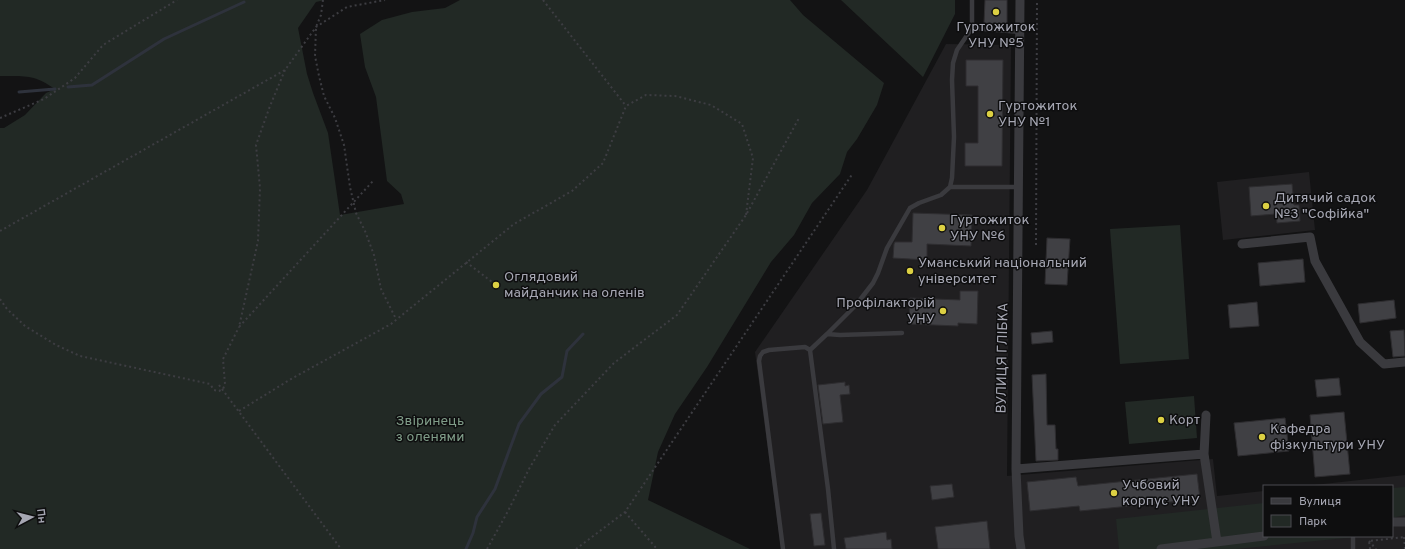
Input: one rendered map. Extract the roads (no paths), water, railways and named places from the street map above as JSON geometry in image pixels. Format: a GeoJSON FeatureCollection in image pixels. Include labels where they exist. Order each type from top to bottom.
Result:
{"type":"FeatureCollection","features":[{"type":"Feature","properties":{"kind":"street","name":"ВУЛИЦЯ ГЛІБКА"},"geometry":{"type":"LineString","coordinates":[[1020,0],[1016,470],[1021,549]]}},
{"type":"Feature","properties":{"kind":"street"},"geometry":{"type":"LineString","coordinates":[[1242,244],[1310,237],[1315,261],[1360,342],[1384,364],[1405,362]]}},
{"type":"Feature","properties":{"kind":"street"},"geometry":{"type":"LineString","coordinates":[[1206,415],[1204,454],[1217,545]]}},
{"type":"Feature","properties":{"kind":"street"},"geometry":{"type":"LineString","coordinates":[[1016,470],[1204,454]]}},
{"type":"Feature","properties":{"kind":"street"},"geometry":{"type":"LineString","coordinates":[[1393,522],[1405,522]]}},
{"type":"Feature","properties":{"kind":"street"},"geometry":{"type":"LineString","coordinates":[[1161,549],[1217,545],[1263,536]]}},
{"type":"Feature","properties":{"kind":"lane"},"geometry":{"type":"LineString","coordinates":[[950,187],[952,178],[954,137],[952,80],[953,63],[957,50],[972,28],[972,0]]}},
{"type":"Feature","properties":{"kind":"lane"},"geometry":{"type":"LineString","coordinates":[[972,28],[1020,32]]}},
{"type":"Feature","properties":{"kind":"lane"},"geometry":{"type":"LineString","coordinates":[[810,350],[856,305],[872,283],[878,273],[887,248],[910,208],[941,194],[950,187],[1019,187]]}},
{"type":"Feature","properties":{"kind":"lane"},"geometry":{"type":"LineString","coordinates":[[827,334],[847,335],[902,333]]}},
{"type":"Feature","properties":{"kind":"lane"},"geometry":{"type":"LineString","coordinates":[[783,549],[759,361],[763,352],[778,349],[805,347],[810,350]]}},
{"type":"Feature","properties":{"kind":"lane"},"geometry":{"type":"LineString","coordinates":[[810,350],[828,489],[834,549]]}},
{"type":"Feature","properties":{"kind":"lane"},"geometry":{"type":"LineString","coordinates":[[1352,537],[1353,549]]}},
{"type":"Feature","properties":{"kind":"waterway"},"geometry":{"type":"LineString","coordinates":[[68,87],[92,85],[164,39],[244,2]]}},
{"type":"Feature","properties":{"kind":"waterway"},"geometry":{"type":"LineString","coordinates":[[19,92],[55,89]]}},
{"type":"Feature","properties":{"kind":"waterway"},"geometry":{"type":"LineString","coordinates":[[466,549],[473,533],[477,517],[495,489],[519,424],[541,394],[562,377],[567,351],[583,334]]}},
{"type":"Feature","properties":{"kind":"place","name":"Гуртожиток УНУ №5"},"geometry":{"type":"Point","coordinates":[996,12]}},
{"type":"Feature","properties":{"kind":"place","name":"Гуртожиток УНУ №1"},"geometry":{"type":"Point","coordinates":[990,114]}},
{"type":"Feature","properties":{"kind":"place","name":"Дитячий садок №3 \"Софійка\""},"geometry":{"type":"Point","coordinates":[1266,206]}},
{"type":"Feature","properties":{"kind":"place","name":"Гуртожиток УНУ №6"},"geometry":{"type":"Point","coordinates":[942,228]}},
{"type":"Feature","properties":{"kind":"place","name":"Уманський національний університет"},"geometry":{"type":"Point","coordinates":[910,271]}},
{"type":"Feature","properties":{"kind":"place","name":"Оглядовий майданчик на оленів"},"geometry":{"type":"Point","coordinates":[496,285]}},
{"type":"Feature","properties":{"kind":"place","name":"Профілакторій УНУ"},"geometry":{"type":"Point","coordinates":[943,311]}},
{"type":"Feature","properties":{"kind":"place","name":"Корт"},"geometry":{"type":"Point","coordinates":[1161,420]}},
{"type":"Feature","properties":{"kind":"place","name":"Кафедра фізкультури УНУ"},"geometry":{"type":"Point","coordinates":[1262,437]}},
{"type":"Feature","properties":{"kind":"place","name":"Учбовий корпус УНУ"},"geometry":{"type":"Point","coordinates":[1114,493]}},
{"type":"Feature","properties":{"kind":"park label","name":"Звіринець з оленями"},"geometry":{"type":"Point","coordinates":[430,430]}}]}
